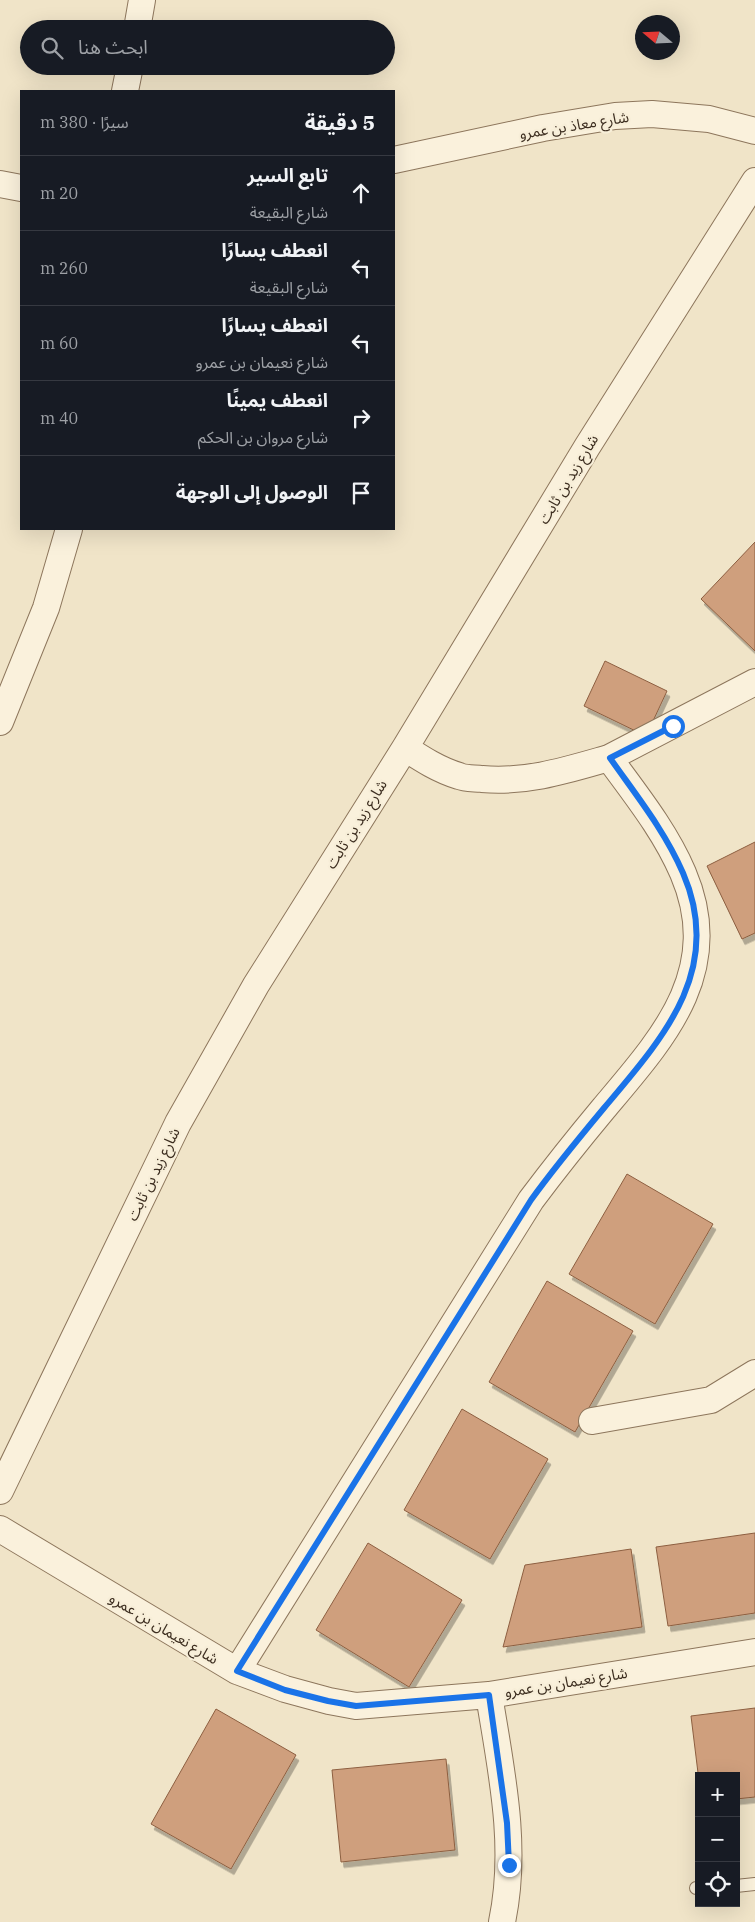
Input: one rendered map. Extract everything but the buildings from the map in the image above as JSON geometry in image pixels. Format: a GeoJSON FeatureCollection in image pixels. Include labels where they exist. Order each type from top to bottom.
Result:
{"type":"FeatureCollection","features":[{"type":"Feature","properties":{"kind":"street"},"geometry":{"type":"LineString","coordinates":[[139,20],[142,0]]}},
{"type":"Feature","properties":{"kind":"street"},"geometry":{"type":"LineString","coordinates":[[125,90],[128,75]]}},
{"type":"Feature","properties":{"kind":"street","name":"شارع معاذ بن عمرو"},"geometry":{"type":"LineString","coordinates":[[395,160],[542,128],[615,116],[652,114],[709,120],[755,131]]}},
{"type":"Feature","properties":{"kind":"street","name":"شارع زيد بن ثابت"},"geometry":{"type":"LineString","coordinates":[[0,1491],[178,1123],[256,985],[405,748],[587,446],[755,181]]}},
{"type":"Feature","properties":{"kind":"street"},"geometry":{"type":"LineString","coordinates":[[0,184],[20,188]]}},
{"type":"Feature","properties":{"kind":"street"},"geometry":{"type":"LineString","coordinates":[[0,722],[46,608],[69,530]]}},
{"type":"Feature","properties":{"kind":"street"},"geometry":{"type":"LineString","coordinates":[[405,748],[434,766],[461,777],[523,780],[549,775],[610,758],[755,682]]}},
{"type":"Feature","properties":{"kind":"street"},"geometry":{"type":"LineString","coordinates":[[237,1671],[531,1200],[573,1144],[645,1060],[684,998],[695,964],[696,932],[693,908],[684,874],[649,812],[610,758]]}},
{"type":"Feature","properties":{"kind":"street"},"geometry":{"type":"LineString","coordinates":[[592,1421],[704,1402],[722,1395],[755,1373]]}},
{"type":"Feature","properties":{"kind":"street","name":"شارع نعيمان بن عمرو"},"geometry":{"type":"LineString","coordinates":[[0,1529],[237,1671],[285,1690],[356,1706],[489,1695],[755,1652]]}},
{"type":"Feature","properties":{"kind":"street"},"geometry":{"type":"LineString","coordinates":[[489,1695],[507,1823],[509,1880],[502,1922]]}},
{"type":"Feature","properties":{"kind":"lane"},"geometry":{"type":"LineString","coordinates":[[740,1886],[755,1884]]}},
{"type":"Feature","properties":{"kind":"route"},"geometry":{"type":"LineString","coordinates":[[509,1865],[507,1823],[489,1695],[356,1706],[285,1690],[237,1671],[531,1200],[573,1144],[645,1060],[675,1016],[684,998],[695,964],[696,932],[693,908],[684,874],[649,812],[610,758],[673,726]]}}]}
